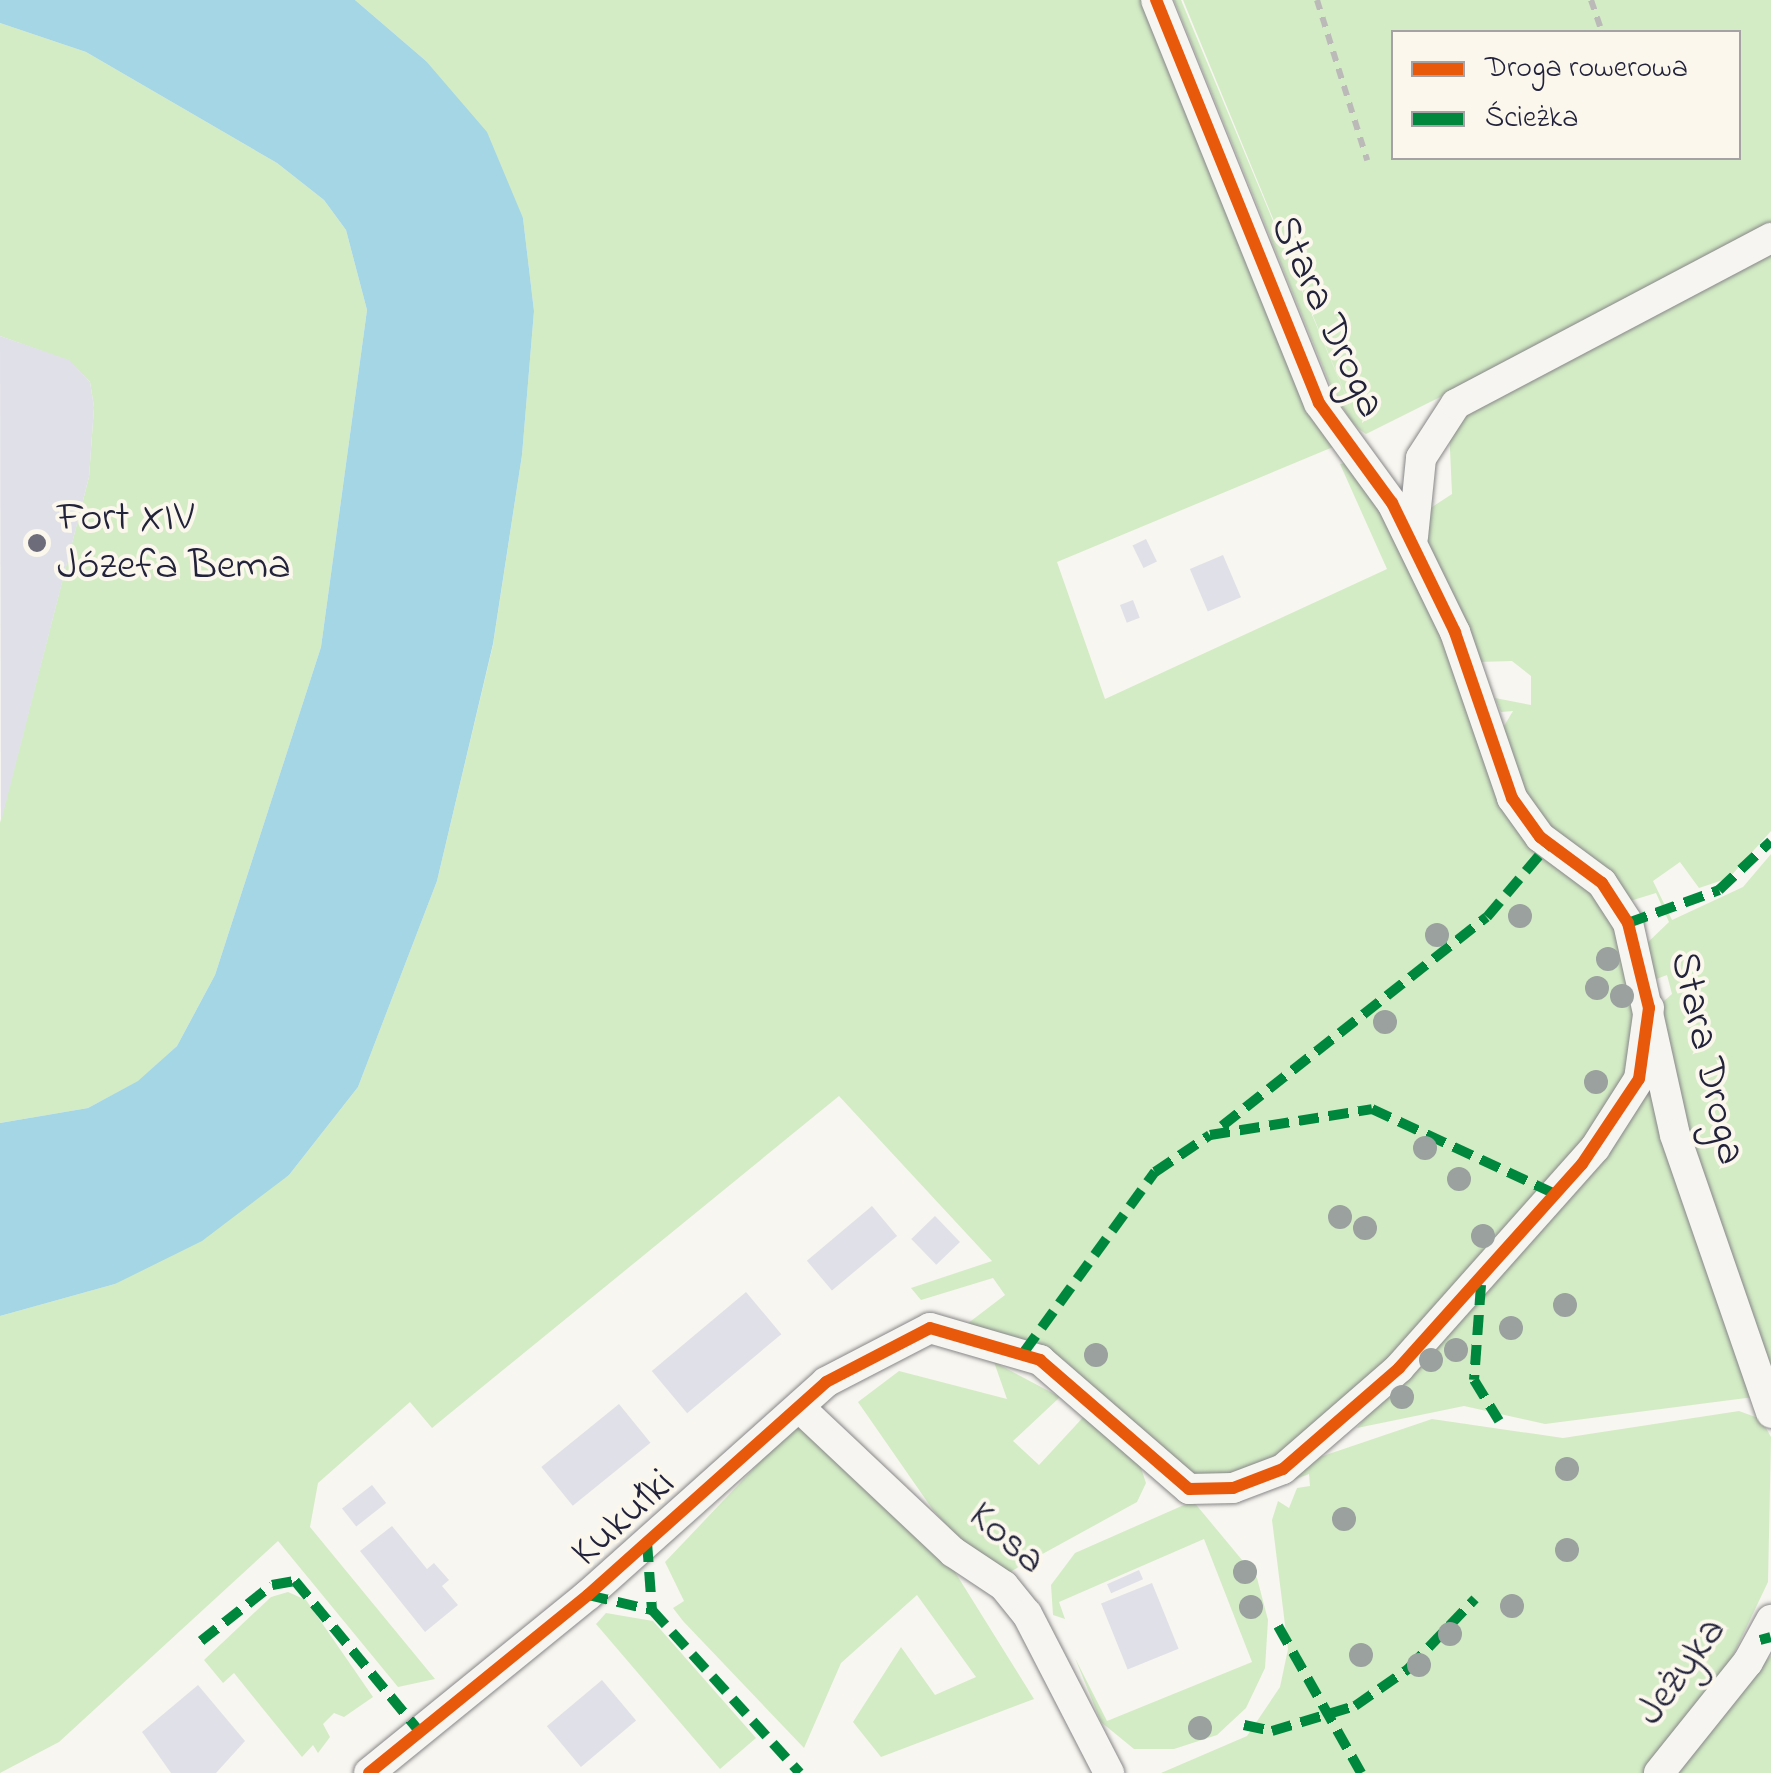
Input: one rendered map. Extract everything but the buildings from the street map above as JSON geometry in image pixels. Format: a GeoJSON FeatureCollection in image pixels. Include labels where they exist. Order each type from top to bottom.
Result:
{"type":"FeatureCollection","features":[{"type":"Feature","properties":{"kind":"street","name":"Stara Droga"},"geometry":{"type":"LineString","coordinates":[[1156,0],[1320,403],[1413,540],[1475,681],[1512,798],[1533,829],[1592,873],[1622,910],[1675,1135],[1771,1413]]}},
{"type":"Feature","properties":{"kind":"street"},"geometry":{"type":"LineString","coordinates":[[1413,540],[1421,458],[1456,404],[1771,238]]}},
{"type":"Feature","properties":{"kind":"street","name":"Kukułki"},"geometry":{"type":"LineString","coordinates":[[369,1773],[588,1595],[799,1406],[857,1362],[930,1328],[1040,1360],[1190,1488],[1269,1476],[1399,1368],[1595,1148],[1639,1078],[1648,1008]]}},
{"type":"Feature","properties":{"kind":"street","name":"Kosa"},"geometry":{"type":"LineString","coordinates":[[799,1406],[1016,1600],[1110,1773]]}},
{"type":"Feature","properties":{"kind":"street"},"geometry":{"type":"LineString","coordinates":[[1765,1630],[1771,1599]]}},
{"type":"Feature","properties":{"kind":"street","name":"Jeżyka"},"geometry":{"type":"LineString","coordinates":[[1659,1773],[1765,1630]]}},
{"type":"Feature","properties":{"kind":"path"},"geometry":{"type":"LineString","coordinates":[[1317,0],[1367,160]]}},
{"type":"Feature","properties":{"kind":"path"},"geometry":{"type":"LineString","coordinates":[[1591,0],[1600,26]]}},
{"type":"Feature","properties":{"kind":"green space"},"geometry":{"type":"Polygon","coordinates":[[[355,0],[1143,0],[1333,447],[1057,562],[1105,699],[1387,569],[1340,464],[1352,462],[1405,543],[1499,793],[1586,882],[1614,927],[1636,1031],[1616,1107],[1353,1401],[1263,1467],[1204,1478],[1174,1464],[1064,1360],[967,1324],[1005,1295],[993,1278],[921,1300],[911,1288],[992,1261],[839,1096],[432,1428],[410,1402],[318,1483],[310,1527],[435,1679],[398,1687],[278,1541],[59,1742],[0,1773],[0,1316],[115,1284],[289,1175],[358,1087],[437,881],[493,645],[522,455],[534,311],[523,218],[426,61],[355,0]]]}},
{"type":"Feature","properties":{"kind":"green space"},"geometry":{"type":"Polygon","coordinates":[[[1174,0],[1181,0],[1360,430],[1333,392],[1174,0]]]}},
{"type":"Feature","properties":{"kind":"green space"},"geometry":{"type":"Polygon","coordinates":[[[1183,0],[1771,0],[1771,232],[1366,434],[1360,430],[1183,0]]]}},
{"type":"Feature","properties":{"kind":"green space"},"geometry":{"type":"Polygon","coordinates":[[[0,23],[86,52],[277,163],[324,200],[346,230],[367,310],[321,647],[215,975],[177,1046],[139,1081],[88,1108],[0,1123],[0,823],[89,477],[94,407],[90,382],[69,361],[0,336],[0,23]]]}},
{"type":"Feature","properties":{"kind":"green space"},"geometry":{"type":"Polygon","coordinates":[[[1771,250],[1771,831],[1729,878],[1699,888],[1680,862],[1653,881],[1672,920],[1743,887],[1771,854],[1771,1370],[1683,1138],[1657,1007],[1672,994],[1667,975],[1651,981],[1645,945],[1669,922],[1656,893],[1630,901],[1534,816],[1501,731],[1513,711],[1501,712],[1495,698],[1531,705],[1531,676],[1512,661],[1478,662],[1426,540],[1426,511],[1452,494],[1449,427],[1490,392],[1771,250]]]}},
{"type":"Feature","properties":{"kind":"green space"},"geometry":{"type":"Polygon","coordinates":[[[1648,1080],[1754,1397],[1545,1424],[1464,1406],[1357,1428],[1648,1080]]]}},
{"type":"Feature","properties":{"kind":"green space"},"geometry":{"type":"Polygon","coordinates":[[[994,1362],[1060,1397],[1013,1441],[1039,1465],[1088,1412],[1139,1462],[1146,1483],[1137,1502],[1008,1573],[979,1561],[933,1510],[858,1402],[899,1371],[1007,1399],[994,1362]]]}},
{"type":"Feature","properties":{"kind":"green space"},"geometry":{"type":"Polygon","coordinates":[[[1739,1411],[1761,1419],[1771,1437],[1768,1582],[1718,1687],[1648,1773],[1161,1773],[1247,1736],[1280,1687],[1288,1649],[1272,1520],[1278,1501],[1289,1508],[1297,1488],[1310,1486],[1309,1474],[1286,1483],[1314,1459],[1432,1419],[1563,1438],[1739,1411]]]}},
{"type":"Feature","properties":{"kind":"green space"},"geometry":{"type":"Polygon","coordinates":[[[799,1421],[945,1556],[1034,1699],[881,1757],[853,1722],[901,1647],[935,1695],[976,1677],[917,1595],[841,1663],[804,1748],[683,1621],[673,1608],[684,1601],[665,1562],[799,1421]]]}},
{"type":"Feature","properties":{"kind":"green space"},"geometry":{"type":"Polygon","coordinates":[[[1193,1501],[1257,1578],[1268,1620],[1265,1668],[1246,1708],[1217,1735],[1174,1749],[1134,1749],[1101,1722],[1075,1658],[1107,1721],[1252,1662],[1204,1539],[1059,1602],[1065,1619],[1053,1615],[1051,1585],[1075,1553],[1193,1501]]]}},
{"type":"Feature","properties":{"kind":"green space"},"geometry":{"type":"Polygon","coordinates":[[[288,1592],[306,1600],[373,1697],[344,1717],[334,1713],[323,1724],[330,1737],[318,1753],[313,1745],[302,1757],[234,1673],[223,1683],[204,1660],[271,1597],[288,1592]]]}},
{"type":"Feature","properties":{"kind":"green space"},"geometry":{"type":"Polygon","coordinates":[[[606,1613],[653,1621],[756,1738],[720,1769],[596,1624],[606,1613]]]}},
{"type":"Feature","properties":{"kind":"green space"},"geometry":{"type":"Polygon","coordinates":[[[1771,1656],[1771,1773],[1679,1773],[1747,1678],[1771,1656]]]}},
{"type":"Feature","properties":{"kind":"water"},"geometry":{"type":"Polygon","coordinates":[[[0,0],[355,0],[426,61],[487,132],[523,218],[534,311],[522,455],[493,644],[437,881],[358,1087],[289,1175],[202,1241],[115,1284],[0,1316],[0,1123],[88,1108],[138,1081],[177,1046],[215,975],[321,647],[367,310],[346,230],[324,200],[277,163],[86,52],[0,23],[0,0]]]}},
{"type":"Feature","properties":{"kind":"marked path"},"geometry":{"type":"LineString","coordinates":[[1628,923],[1719,890],[1771,841]]}},
{"type":"Feature","properties":{"kind":"marked path"},"geometry":{"type":"LineString","coordinates":[[1222,1126],[1487,917],[1549,844]]}},
{"type":"Feature","properties":{"kind":"marked path"},"geometry":{"type":"LineString","coordinates":[[1024,1352],[1155,1172],[1210,1135],[1372,1109],[1555,1194]]}},
{"type":"Feature","properties":{"kind":"marked path"},"geometry":{"type":"LineString","coordinates":[[1481,1285],[1474,1380],[1499,1421]]}},
{"type":"Feature","properties":{"kind":"marked path"},"geometry":{"type":"LineString","coordinates":[[647,1542],[652,1610]]}},
{"type":"Feature","properties":{"kind":"marked path"},"geometry":{"type":"LineString","coordinates":[[201,1641],[272,1585],[295,1581],[419,1731]]}},
{"type":"Feature","properties":{"kind":"marked path"},"geometry":{"type":"LineString","coordinates":[[588,1595],[652,1610],[800,1773]]}},
{"type":"Feature","properties":{"kind":"marked path"},"geometry":{"type":"LineString","coordinates":[[1244,1725],[1272,1731],[1355,1706],[1408,1669],[1475,1599]]}},
{"type":"Feature","properties":{"kind":"marked path"},"geometry":{"type":"LineString","coordinates":[[1278,1626],[1361,1773]]}},
{"type":"Feature","properties":{"kind":"marked path"},"geometry":{"type":"LineString","coordinates":[[1760,1640],[1771,1637]]}},
{"type":"Feature","properties":{"kind":"cycle path"},"geometry":{"type":"LineString","coordinates":[[369,1773],[588,1595],[826,1382],[930,1328],[1040,1360],[1189,1489],[1233,1488],[1283,1469],[1399,1368],[1582,1164],[1639,1079],[1649,1008],[1628,923],[1602,883],[1540,837],[1512,798],[1455,632],[1392,503],[1319,403],[1156,0]]}},
{"type":"Feature","properties":{"kind":"place","name":"Fort XIV Józefa Bema"},"geometry":{"type":"Point","coordinates":[37,543]}}]}
